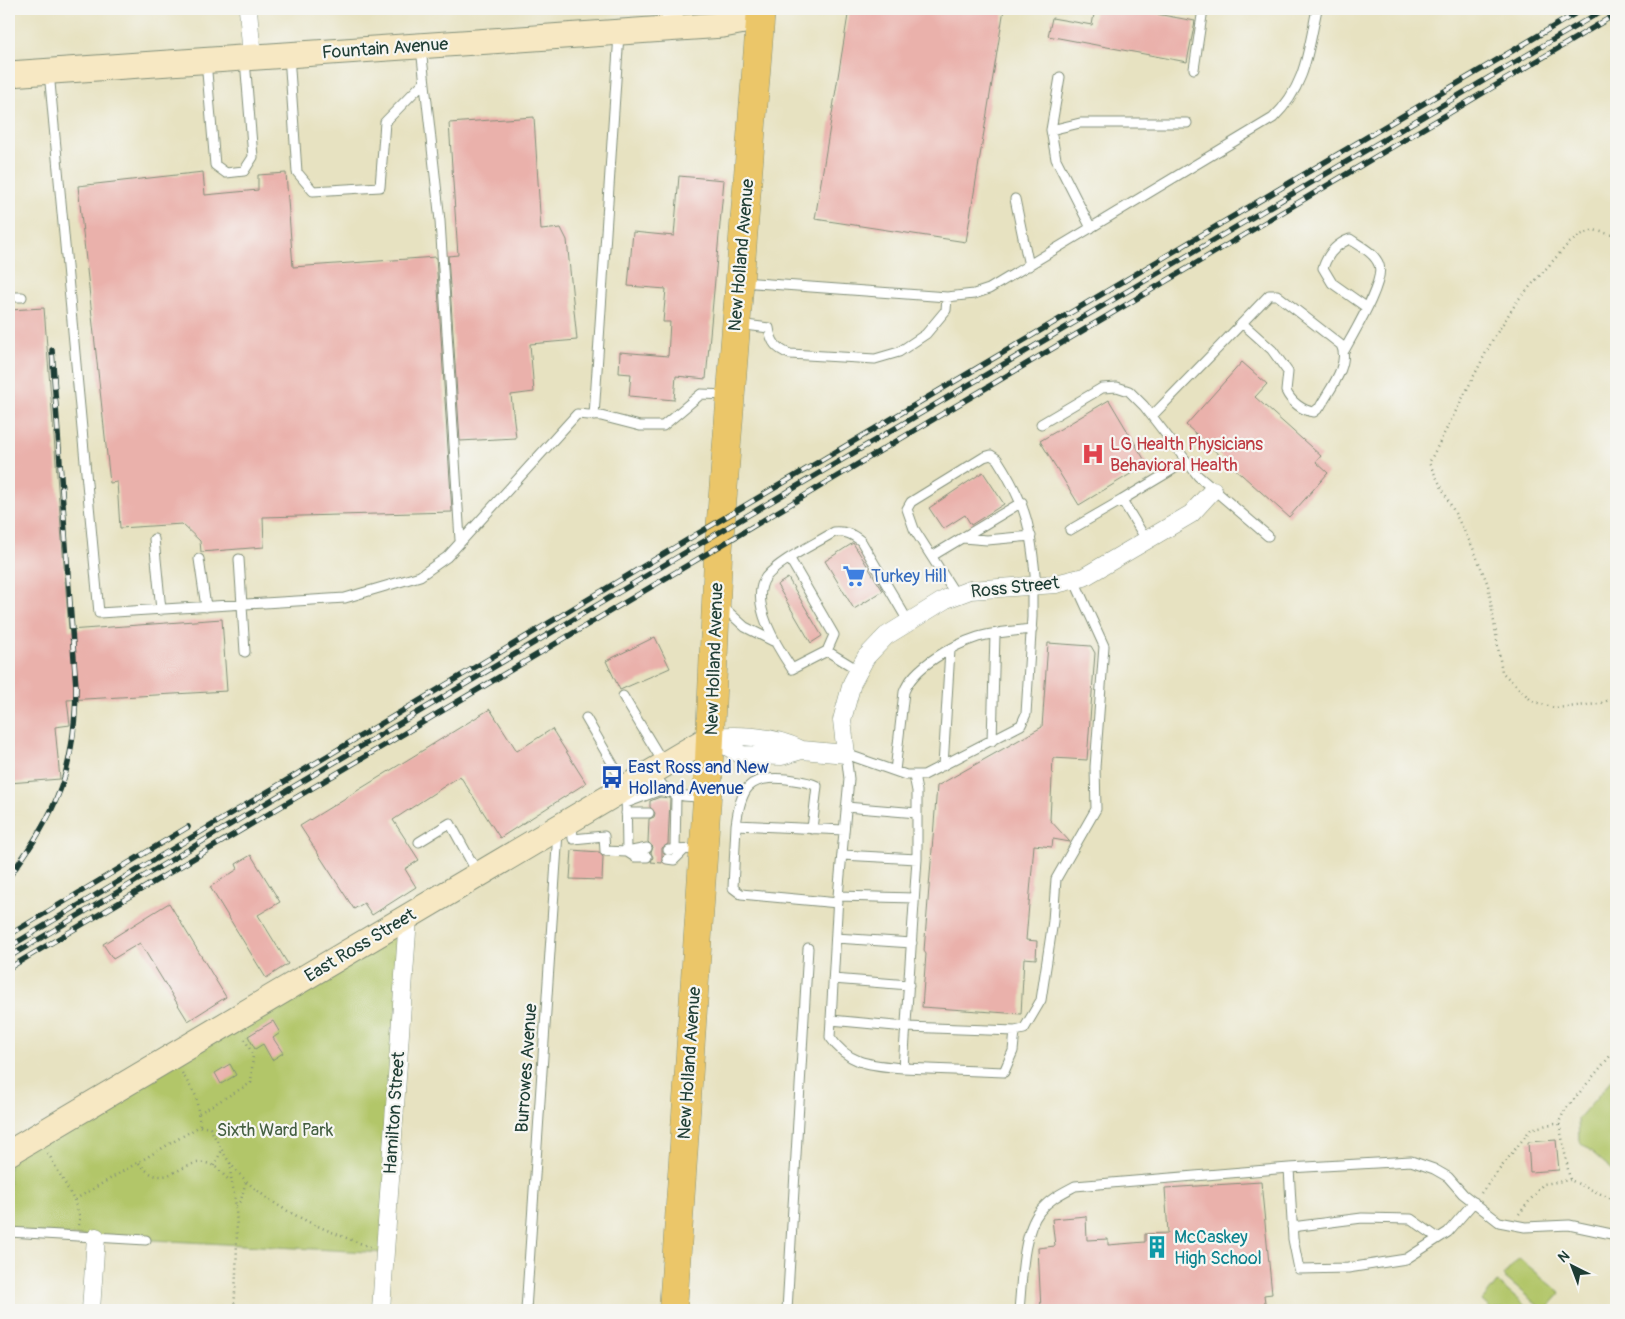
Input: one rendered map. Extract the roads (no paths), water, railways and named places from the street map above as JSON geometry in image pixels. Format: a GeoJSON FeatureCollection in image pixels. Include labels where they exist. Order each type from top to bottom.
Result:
{"type":"FeatureCollection","features":[{"type":"Feature","properties":{"kind":"main road","name":"New Holland Avenue"},"geometry":{"type":"LineString","coordinates":[[672,1310],[679,852],[707,797],[711,738],[715,600],[739,282],[756,12]]}},
{"type":"Feature","properties":{"kind":"street"},"geometry":{"type":"LineString","coordinates":[[248,9],[248,58]]}},
{"type":"Feature","properties":{"kind":"street","name":"Fountain Avenue"},"geometry":{"type":"LineString","coordinates":[[9,74],[619,32],[670,19],[723,25],[756,12]]}},
{"type":"Feature","properties":{"kind":"street","name":"Ross Street"},"geometry":{"type":"LineString","coordinates":[[846,754],[842,720],[858,670],[875,646],[908,621],[956,594],[983,588],[1074,580],[1098,570],[1191,514],[1213,490]]}},
{"type":"Feature","properties":{"kind":"street"},"geometry":{"type":"LineString","coordinates":[[711,738],[742,755],[782,756],[802,750],[846,754]]}},
{"type":"Feature","properties":{"kind":"street","name":"East Ross Street"},"geometry":{"type":"LineString","coordinates":[[9,1153],[565,823],[626,795],[660,775],[711,738]]}},
{"type":"Feature","properties":{"kind":"street","name":"Hamilton Street"},"geometry":{"type":"LineString","coordinates":[[381,1310],[408,917]]}},
{"type":"Feature","properties":{"kind":"street"},"geometry":{"type":"LineString","coordinates":[[91,1310],[96,1237]]}},
{"type":"Feature","properties":{"kind":"lane"},"geometry":{"type":"LineString","coordinates":[[1194,69],[1203,9]]}},
{"type":"Feature","properties":{"kind":"lane"},"geometry":{"type":"LineString","coordinates":[[739,282],[947,297],[974,294],[989,289],[1260,127],[1284,108],[1300,83],[1317,9]]}},
{"type":"Feature","properties":{"kind":"lane"},"geometry":{"type":"LineString","coordinates":[[594,416],[619,32]]}},
{"type":"Feature","properties":{"kind":"lane"},"geometry":{"type":"LineString","coordinates":[[420,46],[440,221],[460,540]]}},
{"type":"Feature","properties":{"kind":"lane"},"geometry":{"type":"LineString","coordinates":[[289,55],[297,172],[313,191],[380,187],[385,122],[424,82]]}},
{"type":"Feature","properties":{"kind":"lane"},"geometry":{"type":"LineString","coordinates":[[206,61],[215,165],[226,173],[244,171],[252,156],[248,58]]}},
{"type":"Feature","properties":{"kind":"lane"},"geometry":{"type":"LineString","coordinates":[[49,72],[99,613],[345,598],[420,576],[447,557],[460,540],[577,414],[640,426],[663,426],[701,394],[730,395]]}},
{"type":"Feature","properties":{"kind":"lane"},"geometry":{"type":"LineString","coordinates":[[1060,77],[1052,130],[1056,159],[1092,228]]}},
{"type":"Feature","properties":{"kind":"lane"},"geometry":{"type":"LineString","coordinates":[[1052,130],[1080,124],[1187,123]]}},
{"type":"Feature","properties":{"kind":"lane"},"geometry":{"type":"LineString","coordinates":[[1015,199],[1029,266]]}},
{"type":"Feature","properties":{"kind":"lane"},"geometry":{"type":"LineString","coordinates":[[1344,351],[1366,308],[1380,280],[1379,265],[1369,252],[1350,239],[1339,243],[1326,258],[1323,268],[1332,283],[1366,308]]}},
{"type":"Feature","properties":{"kind":"lane"},"geometry":{"type":"LineString","coordinates":[[1152,416],[1269,295],[1277,295],[1341,345],[1344,351],[1344,361],[1320,407],[1314,412],[1307,412],[1288,396],[1286,391],[1288,372],[1272,350],[1242,323]]}},
{"type":"Feature","properties":{"kind":"lane"},"geometry":{"type":"LineString","coordinates":[[9,297],[22,297]]}},
{"type":"Feature","properties":{"kind":"lane"},"geometry":{"type":"LineString","coordinates":[[735,323],[769,328],[771,339],[779,350],[790,354],[875,359],[899,352],[926,334],[946,310],[947,297]]}},
{"type":"Feature","properties":{"kind":"lane"},"geometry":{"type":"LineString","coordinates":[[1041,424],[1102,388],[1117,387],[1129,391],[1152,416],[1198,476],[1268,536]]}},
{"type":"Feature","properties":{"kind":"lane"},"geometry":{"type":"LineString","coordinates":[[956,594],[914,529],[907,509],[911,502],[976,462],[991,456],[997,459],[1022,502],[1031,536],[1034,585],[1024,720],[1016,729],[924,775],[914,776],[895,771],[846,754],[849,770],[838,900],[830,1037],[837,1048],[863,1064],[902,1068],[1004,1072],[1013,1051],[1014,1031]]}},
{"type":"Feature","properties":{"kind":"lane"},"geometry":{"type":"LineString","coordinates":[[1070,530],[1187,461]]}},
{"type":"Feature","properties":{"kind":"lane"},"geometry":{"type":"LineString","coordinates":[[1122,500],[1147,540]]}},
{"type":"Feature","properties":{"kind":"lane"},"geometry":{"type":"LineString","coordinates":[[932,556],[1022,502]]}},
{"type":"Feature","properties":{"kind":"lane"},"geometry":{"type":"LineString","coordinates":[[790,559],[834,635],[827,651],[792,669],[773,641],[760,601],[761,589],[766,578],[790,559],[834,532],[842,531],[853,534],[861,541],[908,621]]}},
{"type":"Feature","properties":{"kind":"lane"},"geometry":{"type":"LineString","coordinates":[[963,538],[987,540],[1031,536]]}},
{"type":"Feature","properties":{"kind":"lane"},"geometry":{"type":"LineString","coordinates":[[154,539],[161,610]]}},
{"type":"Feature","properties":{"kind":"lane"},"geometry":{"type":"LineString","coordinates":[[199,558],[206,607]]}},
{"type":"Feature","properties":{"kind":"lane"},"geometry":{"type":"LineString","coordinates":[[239,559],[245,652]]}},
{"type":"Feature","properties":{"kind":"lane"},"geometry":{"type":"LineString","coordinates":[[831,1020],[906,1028],[1014,1031],[1024,1029],[1041,1000],[1053,921],[1056,879],[1096,809],[1095,767],[1104,646],[1074,580]]}},
{"type":"Feature","properties":{"kind":"lane"},"geometry":{"type":"LineString","coordinates":[[715,600],[745,627],[773,641]]}},
{"type":"Feature","properties":{"kind":"lane"},"geometry":{"type":"LineString","coordinates":[[895,771],[904,692],[908,682],[918,670],[950,650],[978,637],[1032,629]]}},
{"type":"Feature","properties":{"kind":"lane"},"geometry":{"type":"LineString","coordinates":[[992,741],[995,634]]}},
{"type":"Feature","properties":{"kind":"lane"},"geometry":{"type":"LineString","coordinates":[[943,766],[950,650]]}},
{"type":"Feature","properties":{"kind":"lane"},"geometry":{"type":"LineString","coordinates":[[827,651],[858,670]]}},
{"type":"Feature","properties":{"kind":"lane"},"geometry":{"type":"LineString","coordinates":[[623,696],[660,775],[676,796]]}},
{"type":"Feature","properties":{"kind":"lane"},"geometry":{"type":"LineString","coordinates":[[586,718],[626,795],[627,852]]}},
{"type":"Feature","properties":{"kind":"lane"},"geometry":{"type":"LineString","coordinates":[[902,1068],[917,860],[918,791],[914,776]]}},
{"type":"Feature","properties":{"kind":"lane"},"geometry":{"type":"LineString","coordinates":[[812,829],[817,786],[809,782],[766,777],[758,780],[739,800],[733,888],[741,894],[838,900],[914,898]]}},
{"type":"Feature","properties":{"kind":"lane"},"geometry":{"type":"LineString","coordinates":[[676,796],[707,797]]}},
{"type":"Feature","properties":{"kind":"lane"},"geometry":{"type":"LineString","coordinates":[[676,796],[672,813],[679,852]]}},
{"type":"Feature","properties":{"kind":"lane"},"geometry":{"type":"LineString","coordinates":[[846,807],[918,813]]}},
{"type":"Feature","properties":{"kind":"lane"},"geometry":{"type":"LineString","coordinates":[[626,813],[649,813]]}},
{"type":"Feature","properties":{"kind":"lane"},"geometry":{"type":"LineString","coordinates":[[419,842],[450,823],[478,875]]}},
{"type":"Feature","properties":{"kind":"lane"},"geometry":{"type":"LineString","coordinates":[[565,823],[573,839],[604,836],[605,851],[627,852],[635,857],[647,852]]}},
{"type":"Feature","properties":{"kind":"lane","name":"Burrowes Avenue"},"geometry":{"type":"LineString","coordinates":[[526,1310],[565,823]]}},
{"type":"Feature","properties":{"kind":"lane"},"geometry":{"type":"LineString","coordinates":[[736,825],[844,830]]}},
{"type":"Feature","properties":{"kind":"lane"},"geometry":{"type":"LineString","coordinates":[[842,855],[917,860]]}},
{"type":"Feature","properties":{"kind":"lane"},"geometry":{"type":"LineString","coordinates":[[836,938],[912,943]]}},
{"type":"Feature","properties":{"kind":"lane"},"geometry":{"type":"LineString","coordinates":[[787,1310],[808,948]]}},
{"type":"Feature","properties":{"kind":"lane"},"geometry":{"type":"LineString","coordinates":[[833,979],[909,985]]}},
{"type":"Feature","properties":{"kind":"lane"},"geometry":{"type":"LineString","coordinates":[[1019,1310],[1027,1242],[1033,1224],[1039,1212],[1056,1196],[1075,1186],[1289,1168],[1412,1161],[1434,1169],[1448,1177],[1474,1202],[1499,1222],[1524,1227],[1569,1225],[1616,1235]]}},
{"type":"Feature","properties":{"kind":"lane"},"geometry":{"type":"LineString","coordinates":[[1289,1168],[1292,1227],[1299,1269],[1348,1268],[1406,1259],[1448,1232],[1474,1202]]}},
{"type":"Feature","properties":{"kind":"lane"},"geometry":{"type":"LineString","coordinates":[[1292,1227],[1362,1218],[1411,1219],[1438,1238]]}},
{"type":"Feature","properties":{"kind":"lane"},"geometry":{"type":"LineString","coordinates":[[9,1232],[146,1240]]}},
{"type":"Feature","properties":{"kind":"railway"},"geometry":{"type":"LineString","coordinates":[[9,947],[697,534],[1583,9]]}},
{"type":"Feature","properties":{"kind":"railway"},"geometry":{"type":"LineString","coordinates":[[9,957],[696,546],[1605,9]]}},
{"type":"Feature","properties":{"kind":"railway"},"geometry":{"type":"LineString","coordinates":[[9,968],[1616,14]]}},
{"type":"Feature","properties":{"kind":"railway"},"geometry":{"type":"LineString","coordinates":[[9,877],[40,831],[60,789],[67,767],[75,717],[76,687],[52,350]]}},
{"type":"Feature","properties":{"kind":"railway"},"geometry":{"type":"LineString","coordinates":[[9,935],[188,827]]}},
{"type":"Feature","properties":{"kind":"place","name":"LG Health Physicians Behavioral Health"},"geometry":{"type":"Point","coordinates":[1093,454]}},
{"type":"Feature","properties":{"kind":"place","name":"Turkey Hill"},"geometry":{"type":"Point","coordinates":[854,576]}},
{"type":"Feature","properties":{"kind":"place","name":"East Ross and New Holland Avenue"},"geometry":{"type":"Point","coordinates":[612,777]}},
{"type":"Feature","properties":{"kind":"place","name":"McCaskey High School"},"geometry":{"type":"Point","coordinates":[1157,1247]}},
{"type":"Feature","properties":{"kind":"park label","name":"Sixth Ward Park"},"geometry":{"type":"Point","coordinates":[275,1130]}}]}
